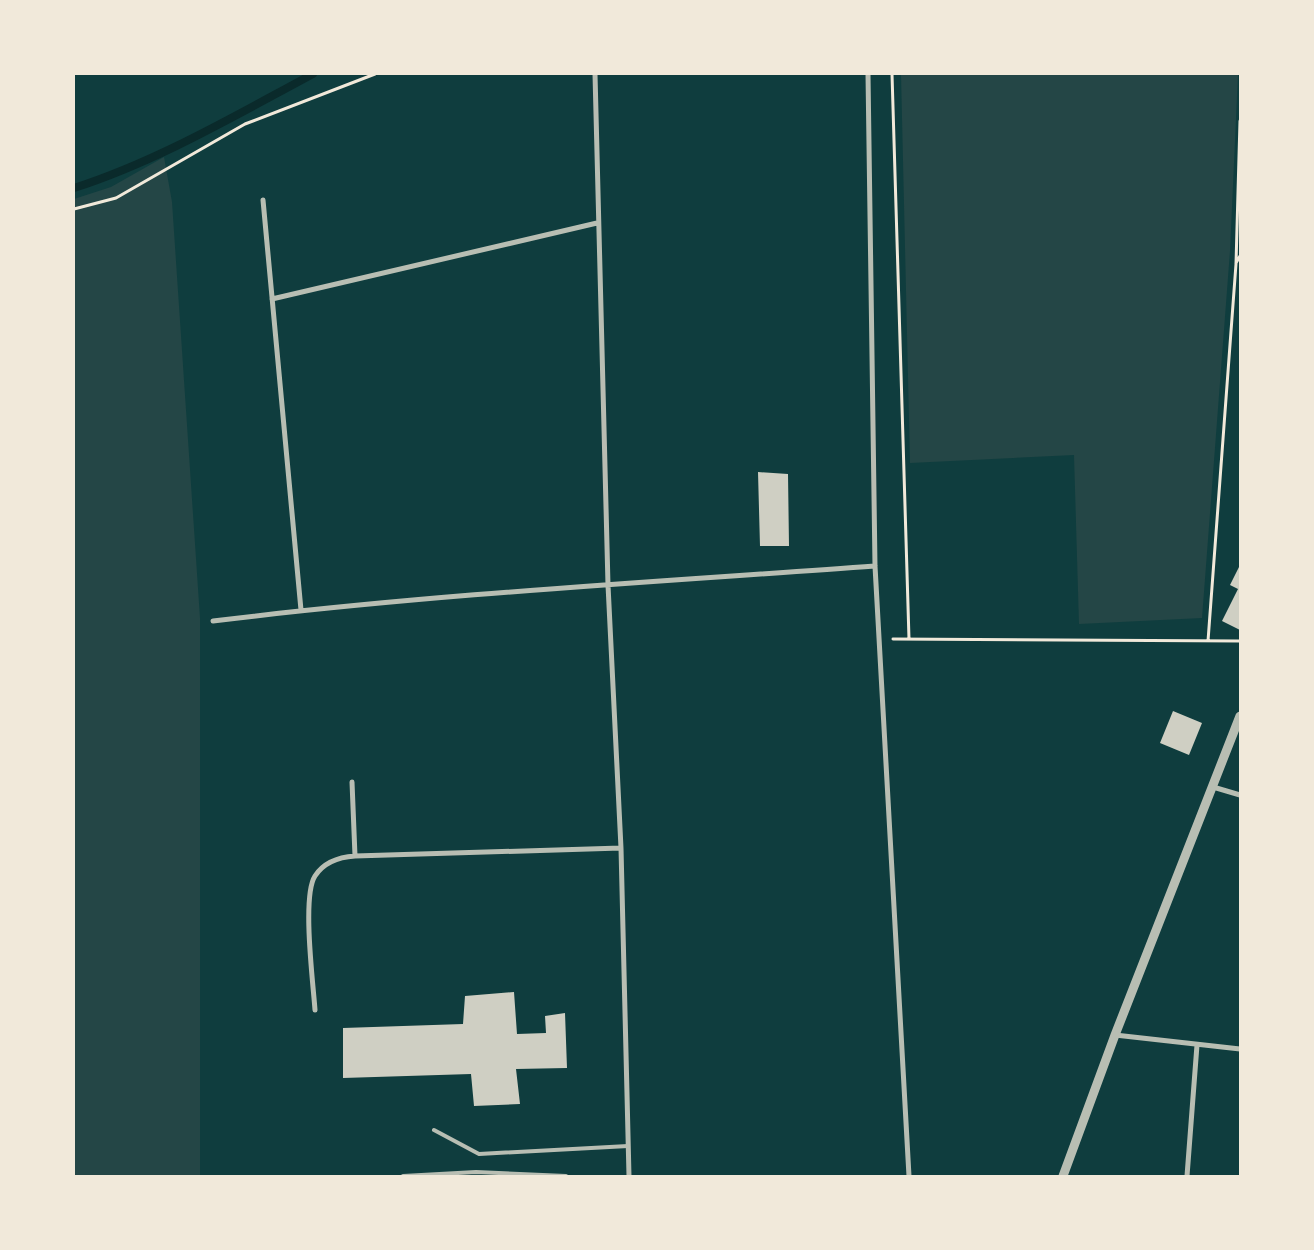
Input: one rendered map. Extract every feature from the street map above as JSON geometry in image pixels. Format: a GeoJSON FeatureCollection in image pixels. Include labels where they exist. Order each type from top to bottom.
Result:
{"type":"FeatureCollection","features":[{"type":"Feature","properties":{"kind":"street"},"geometry":{"type":"LineString","coordinates":[[595,74],[597,223],[608,585],[621,848],[629,1176]]}},
{"type":"Feature","properties":{"kind":"street"},"geometry":{"type":"LineString","coordinates":[[868,74],[875,566],[909,1176]]}},
{"type":"Feature","properties":{"kind":"street"},"geometry":{"type":"LineString","coordinates":[[263,200],[301,610]]}},
{"type":"Feature","properties":{"kind":"street"},"geometry":{"type":"LineString","coordinates":[[272,299],[597,223]]}},
{"type":"Feature","properties":{"kind":"street"},"geometry":{"type":"LineString","coordinates":[[213,621],[301,610],[875,566]]}},
{"type":"Feature","properties":{"kind":"street"},"geometry":{"type":"LineString","coordinates":[[1063,1176],[1115,1035],[1240,716]]}},
{"type":"Feature","properties":{"kind":"street"},"geometry":{"type":"LineString","coordinates":[[352,782],[355,856]]}},
{"type":"Feature","properties":{"kind":"street"},"geometry":{"type":"LineString","coordinates":[[1213,787],[1240,795]]}},
{"type":"Feature","properties":{"kind":"street"},"geometry":{"type":"LineString","coordinates":[[315,1010],[309,896],[311,884],[316,875],[333,860],[355,856],[621,848]]}},
{"type":"Feature","properties":{"kind":"street"},"geometry":{"type":"LineString","coordinates":[[1115,1035],[1240,1049]]}},
{"type":"Feature","properties":{"kind":"street"},"geometry":{"type":"LineString","coordinates":[[1187,1176],[1197,1045]]}},
{"type":"Feature","properties":{"kind":"lane"},"geometry":{"type":"LineString","coordinates":[[434,1130],[479,1154],[628,1146]]}},
{"type":"Feature","properties":{"kind":"lane"},"geometry":{"type":"LineString","coordinates":[[403,1176],[476,1172],[566,1176]]}},
{"type":"Feature","properties":{"kind":"path"},"geometry":{"type":"LineString","coordinates":[[74,209],[116,198],[245,124],[376,74]]}},
{"type":"Feature","properties":{"kind":"path"},"geometry":{"type":"LineString","coordinates":[[892,74],[909,639]]}},
{"type":"Feature","properties":{"kind":"path"},"geometry":{"type":"LineString","coordinates":[[1208,641],[1236,264],[1240,121]]}},
{"type":"Feature","properties":{"kind":"path"},"geometry":{"type":"LineString","coordinates":[[1236,264],[1240,256]]}},
{"type":"Feature","properties":{"kind":"path"},"geometry":{"type":"LineString","coordinates":[[879,639],[1240,641]]}},
{"type":"Feature","properties":{"kind":"shaded area"},"geometry":{"type":"Polygon","coordinates":[[[901,74],[1238,74],[1230,251],[1202,618],[1079,624],[1074,455],[910,463],[901,74]]]}},
{"type":"Feature","properties":{"kind":"shaded area"},"geometry":{"type":"Polygon","coordinates":[[[164,157],[172,202],[200,618],[200,1176],[74,1176],[74,199],[111,187],[164,157]]]}},
{"type":"Feature","properties":{"kind":"building"},"geometry":{"type":"Polygon","coordinates":[[[758,472],[788,474],[789,546],[760,546],[758,472]]]}},
{"type":"Feature","properties":{"kind":"building"},"geometry":{"type":"Polygon","coordinates":[[[1240,565],[1240,630],[1222,621],[1238,589],[1230,585],[1240,565]]]}},
{"type":"Feature","properties":{"kind":"building"},"geometry":{"type":"Polygon","coordinates":[[[1173,711],[1202,723],[1189,755],[1160,743],[1173,711]]]}},
{"type":"Feature","properties":{"kind":"building"},"geometry":{"type":"Polygon","coordinates":[[[514,992],[517,1034],[546,1033],[545,1016],[565,1013],[567,1068],[516,1069],[520,1104],[474,1106],[471,1074],[343,1078],[343,1028],[463,1024],[465,996],[514,992]]]}},
{"type":"Feature","properties":{"kind":"waterway"},"geometry":{"type":"LineString","coordinates":[[74,188],[136,165],[166,151],[313,74]]}}]}
